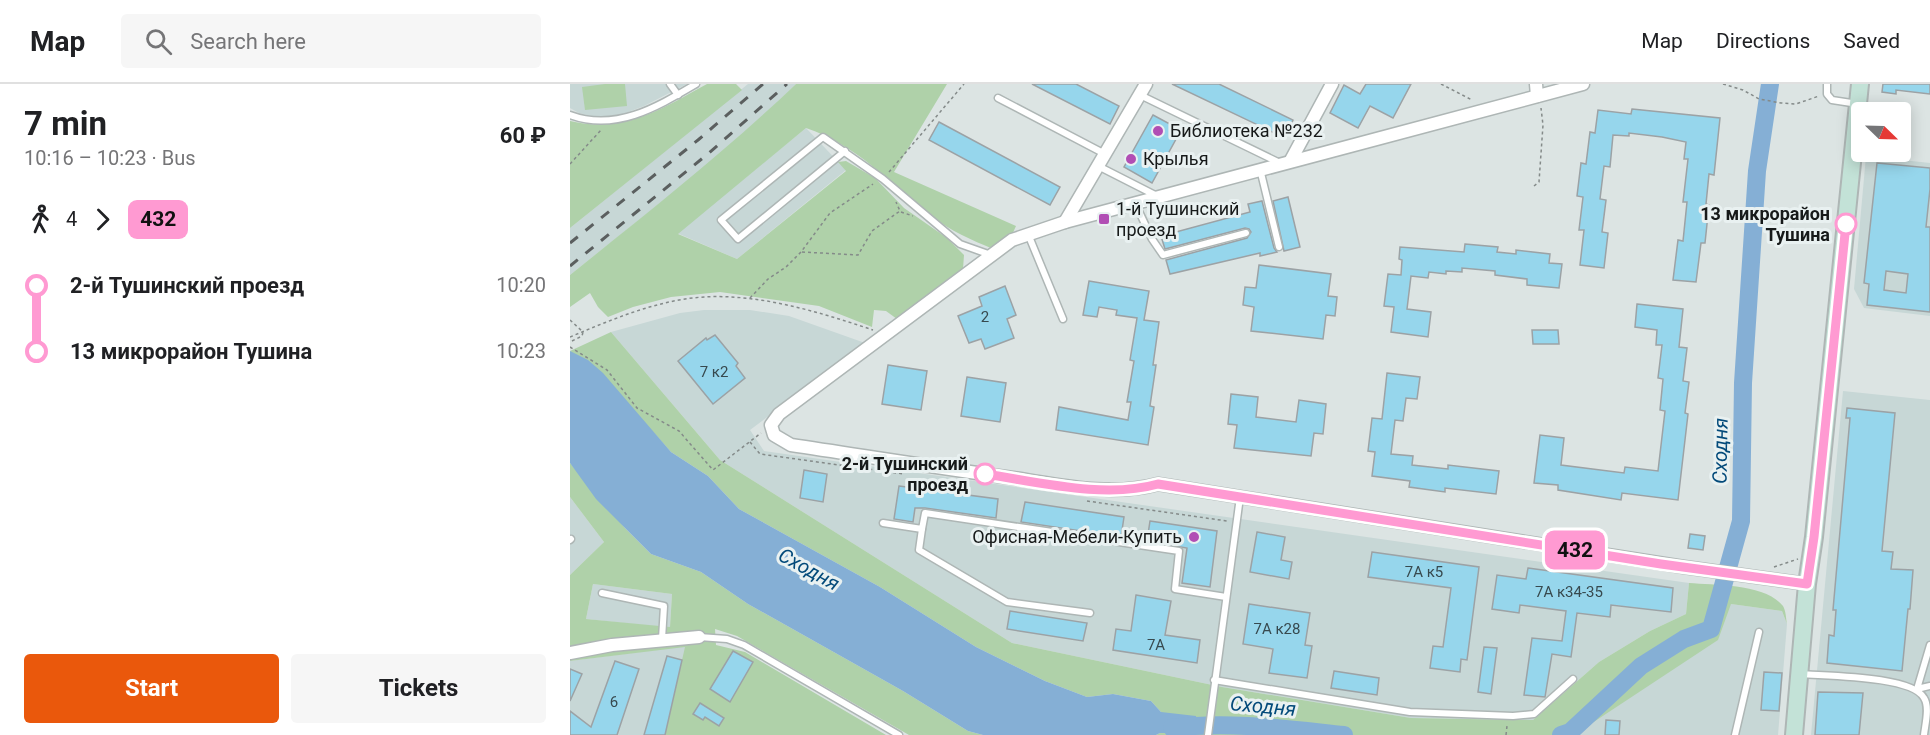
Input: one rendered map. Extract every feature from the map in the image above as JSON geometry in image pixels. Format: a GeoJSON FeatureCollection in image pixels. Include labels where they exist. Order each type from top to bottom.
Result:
{"type":"FeatureCollection","features":[{"type":"Feature","properties":{"kind":"street"},"geometry":{"type":"LineString","coordinates":[[1286,162],[1332,84]]}},
{"type":"Feature","properties":{"kind":"street"},"geometry":{"type":"LineString","coordinates":[[1583,84],[1536,90],[1488,109],[1135,202],[1012,240],[779,414],[772,430],[791,445],[1096,489],[1142,488],[1158,484],[1734,575],[1807,584]]}},
{"type":"Feature","properties":{"kind":"street"},"geometry":{"type":"LineString","coordinates":[[1858,102],[1860,84]]}},
{"type":"Feature","properties":{"kind":"street"},"geometry":{"type":"LineString","coordinates":[[1065,222],[1143,89]]}},
{"type":"Feature","properties":{"kind":"street"},"geometry":{"type":"LineString","coordinates":[[1794,735],[1807,584],[1814,537],[1852,162]]}},
{"type":"Feature","properties":{"kind":"street"},"geometry":{"type":"LineString","coordinates":[[570,653],[612,645],[699,636]]}},
{"type":"Feature","properties":{"kind":"lane"},"geometry":{"type":"LineString","coordinates":[[670,84],[678,95]]}},
{"type":"Feature","properties":{"kind":"lane"},"geometry":{"type":"LineString","coordinates":[[570,115],[583,120],[610,121],[646,111],[696,84]]}},
{"type":"Feature","properties":{"kind":"lane"},"geometry":{"type":"LineString","coordinates":[[1536,90],[1564,84]]}},
{"type":"Feature","properties":{"kind":"lane"},"geometry":{"type":"LineString","coordinates":[[1827,84],[1827,94],[1832,100],[1851,103]]}},
{"type":"Feature","properties":{"kind":"lane"},"geometry":{"type":"LineString","coordinates":[[1143,89],[1286,162]]}},
{"type":"Feature","properties":{"kind":"lane"},"geometry":{"type":"LineString","coordinates":[[999,98],[1106,154]]}},
{"type":"Feature","properties":{"kind":"lane"},"geometry":{"type":"LineString","coordinates":[[845,151],[738,239],[721,220],[823,137],[845,151],[883,179],[960,244],[991,255]]}},
{"type":"Feature","properties":{"kind":"lane"},"geometry":{"type":"LineString","coordinates":[[1098,166],[1158,196]]}},
{"type":"Feature","properties":{"kind":"lane"},"geometry":{"type":"LineString","coordinates":[[1260,169],[1279,247]]}},
{"type":"Feature","properties":{"kind":"lane"},"geometry":{"type":"LineString","coordinates":[[1135,202],[1152,239],[1163,255],[1246,233]]}},
{"type":"Feature","properties":{"kind":"lane"},"geometry":{"type":"LineString","coordinates":[[1028,234],[1063,319]]}},
{"type":"Feature","properties":{"kind":"lane"},"geometry":{"type":"LineString","coordinates":[[1208,733],[1240,497]]}},
{"type":"Feature","properties":{"kind":"lane"},"geometry":{"type":"LineString","coordinates":[[1090,613],[1007,602],[919,550],[925,513],[1179,551],[1175,589],[1226,597]]}},
{"type":"Feature","properties":{"kind":"lane"},"geometry":{"type":"LineString","coordinates":[[883,523],[922,529]]}},
{"type":"Feature","properties":{"kind":"lane"},"geometry":{"type":"LineString","coordinates":[[602,593],[664,606],[662,639]]}},
{"type":"Feature","properties":{"kind":"lane"},"geometry":{"type":"LineString","coordinates":[[1735,735],[1759,632]]}},
{"type":"Feature","properties":{"kind":"lane"},"geometry":{"type":"LineString","coordinates":[[699,636],[727,639],[744,645],[899,735]]}},
{"type":"Feature","properties":{"kind":"lane"},"geometry":{"type":"LineString","coordinates":[[1917,689],[1930,645]]}},
{"type":"Feature","properties":{"kind":"lane"},"geometry":{"type":"LineString","coordinates":[[1798,674],[1897,682],[1917,689],[1926,702],[1924,735]]}},
{"type":"Feature","properties":{"kind":"lane"},"geometry":{"type":"LineString","coordinates":[[1214,680],[1410,712],[1513,716],[1534,714],[1573,679]]}},
{"type":"Feature","properties":{"kind":"lane"},"geometry":{"type":"LineString","coordinates":[[1917,689],[1930,686]]}},
{"type":"Feature","properties":{"kind":"path"},"geometry":{"type":"LineString","coordinates":[[749,299],[768,279],[786,267],[801,252],[830,213],[883,179],[964,84]]}},
{"type":"Feature","properties":{"kind":"path"},"geometry":{"type":"LineString","coordinates":[[1441,84],[1488,109]]}},
{"type":"Feature","properties":{"kind":"path"},"geometry":{"type":"LineString","coordinates":[[1723,84],[1743,90],[1759,99],[1782,103],[1796,104],[1821,96]]}},
{"type":"Feature","properties":{"kind":"path"},"geometry":{"type":"LineString","coordinates":[[1534,186],[1539,182],[1543,125],[1536,90]]}},
{"type":"Feature","properties":{"kind":"path"},"geometry":{"type":"LineString","coordinates":[[570,164],[610,121]]}},
{"type":"Feature","properties":{"kind":"path"},"geometry":{"type":"LineString","coordinates":[[801,252],[858,255],[872,231],[900,212],[883,179]]}},
{"type":"Feature","properties":{"kind":"path"},"geometry":{"type":"LineString","coordinates":[[570,337],[632,312],[681,299],[717,297],[786,303],[885,334]]}},
{"type":"Feature","properties":{"kind":"path"},"geometry":{"type":"LineString","coordinates":[[570,320],[583,332]]}},
{"type":"Feature","properties":{"kind":"path"},"geometry":{"type":"LineString","coordinates":[[571,341],[582,336],[583,332]]}},
{"type":"Feature","properties":{"kind":"path"},"geometry":{"type":"LineString","coordinates":[[570,347],[607,370],[637,408],[679,431],[713,470],[772,430]]}},
{"type":"Feature","properties":{"kind":"path"},"geometry":{"type":"LineString","coordinates":[[1772,568],[1798,560],[1804,553]]}},
{"type":"Feature","properties":{"kind":"path"},"geometry":{"type":"LineString","coordinates":[[1506,735],[1507,726]]}},
{"type":"Feature","properties":{"kind":"shaded area"},"geometry":{"type":"Polygon","coordinates":[[[570,84],[687,84],[644,106],[620,115],[596,117],[570,108],[570,84]]]}},
{"type":"Feature","properties":{"kind":"shaded area"},"geometry":{"type":"Polygon","coordinates":[[[748,84],[796,84],[758,121],[693,177],[570,275],[570,228],[748,84]]]}},
{"type":"Feature","properties":{"kind":"shaded area"},"geometry":{"type":"Polygon","coordinates":[[[806,128],[846,170],[737,259],[677,233],[806,128]]]}},
{"type":"Feature","properties":{"kind":"shaded area"},"geometry":{"type":"Polygon","coordinates":[[[1865,162],[1930,163],[1930,316],[1864,308],[1854,289],[1865,162]]]}},
{"type":"Feature","properties":{"kind":"shaded area"},"geometry":{"type":"Polygon","coordinates":[[[704,310],[750,310],[789,316],[865,343],[750,430],[764,451],[1689,583],[1686,614],[1650,631],[1599,662],[1533,720],[1411,718],[1222,687],[1012,643],[720,460],[611,332],[680,313],[704,310]]]}},
{"type":"Feature","properties":{"kind":"shaded area"},"geometry":{"type":"Polygon","coordinates":[[[1843,391],[1930,400],[1930,735],[1811,735],[1843,391]]]}},
{"type":"Feature","properties":{"kind":"shaded area"},"geometry":{"type":"Polygon","coordinates":[[[570,497],[604,542],[570,575],[570,497]]]}},
{"type":"Feature","properties":{"kind":"shaded area"},"geometry":{"type":"Polygon","coordinates":[[[593,584],[672,594],[670,628],[586,619],[593,584]]]}},
{"type":"Feature","properties":{"kind":"shaded area"},"geometry":{"type":"Polygon","coordinates":[[[1731,604],[1782,611],[1787,624],[1778,735],[1574,735],[1731,604]]]}},
{"type":"Feature","properties":{"kind":"shaded area"},"geometry":{"type":"Polygon","coordinates":[[[686,646],[665,735],[570,735],[570,661],[686,646]]]}},
{"type":"Feature","properties":{"kind":"green space"},"geometry":{"type":"Polygon","coordinates":[[[625,84],[627,106],[585,110],[582,87],[625,84]]]}},
{"type":"Feature","properties":{"kind":"green space"},"geometry":{"type":"Polygon","coordinates":[[[707,84],[736,84],[742,90],[570,228],[570,121],[590,124],[625,122],[658,110],[707,84]]]}},
{"type":"Feature","properties":{"kind":"green space"},"geometry":{"type":"Polygon","coordinates":[[[796,84],[947,84],[894,172],[1016,226],[1011,237],[993,249],[969,239],[932,216],[858,155],[806,128],[678,234],[737,259],[846,171],[838,162],[846,161],[875,178],[904,208],[947,238],[964,255],[963,269],[897,319],[886,311],[874,310],[872,327],[819,306],[720,292],[671,297],[633,307],[608,317],[598,307],[590,293],[570,307],[570,275],[714,158],[796,84]]]}},
{"type":"Feature","properties":{"kind":"green space"},"geometry":{"type":"Polygon","coordinates":[[[611,332],[720,460],[1012,643],[1222,687],[1411,718],[1533,720],[1599,662],[1650,631],[1686,614],[1689,583],[1726,585],[1765,593],[1783,606],[1787,624],[1782,611],[1731,604],[1718,640],[1574,735],[1156,735],[1160,733],[1161,712],[1151,701],[1113,694],[1087,697],[1045,681],[976,647],[880,587],[739,509],[708,476],[671,452],[570,351],[611,332]]]}},
{"type":"Feature","properties":{"kind":"green space"},"geometry":{"type":"Polygon","coordinates":[[[570,463],[625,528],[651,554],[701,572],[748,604],[903,691],[968,731],[983,735],[909,735],[737,636],[715,629],[716,645],[745,652],[886,735],[665,735],[685,647],[570,661],[570,575],[604,542],[570,497],[570,463]],[[593,584],[586,619],[670,627],[672,594],[593,584]]]}},
{"type":"Feature","properties":{"kind":"water"},"geometry":{"type":"Polygon","coordinates":[[[570,351],[588,360],[603,373],[671,452],[708,476],[739,509],[880,587],[976,647],[1045,681],[1087,697],[1113,694],[1151,701],[1161,712],[1196,716],[1197,733],[983,735],[968,731],[903,691],[748,604],[701,572],[651,554],[596,499],[570,463],[570,351]]]}},
{"type":"Feature","properties":{"kind":"building"},"geometry":{"type":"Polygon","coordinates":[[[1032,84],[1076,84],[1119,106],[1110,124],[1032,84]]]}},
{"type":"Feature","properties":{"kind":"building"},"geometry":{"type":"Polygon","coordinates":[[[1172,84],[1219,84],[1293,120],[1285,138],[1172,84]]]}},
{"type":"Feature","properties":{"kind":"building"},"geometry":{"type":"Polygon","coordinates":[[[1366,84],[1411,84],[1393,118],[1370,106],[1358,128],[1330,113],[1344,85],[1360,94],[1366,84]]]}},
{"type":"Feature","properties":{"kind":"building"},"geometry":{"type":"Polygon","coordinates":[[[1883,84],[1930,84],[1930,94],[1896,90],[1896,94],[1882,92],[1883,84]]]}},
{"type":"Feature","properties":{"kind":"building"},"geometry":{"type":"Polygon","coordinates":[[[1632,109],[1720,118],[1714,175],[1709,174],[1705,243],[1701,243],[1696,282],[1673,280],[1678,240],[1683,241],[1687,202],[1683,202],[1688,159],[1684,159],[1686,142],[1662,137],[1629,133],[1629,136],[1613,135],[1610,167],[1604,166],[1600,199],[1606,200],[1602,232],[1608,233],[1604,268],[1580,265],[1584,230],[1579,230],[1583,197],[1577,196],[1581,163],[1586,164],[1590,132],[1595,133],[1598,110],[1631,114],[1632,109]]]}},
{"type":"Feature","properties":{"kind":"building"},"geometry":{"type":"Polygon","coordinates":[[[1153,115],[1181,130],[1152,183],[1124,167],[1153,115]]]}},
{"type":"Feature","properties":{"kind":"building"},"geometry":{"type":"Polygon","coordinates":[[[939,122],[1060,187],[1050,205],[929,140],[939,122]]]}},
{"type":"Feature","properties":{"kind":"building"},"geometry":{"type":"Polygon","coordinates":[[[1877,163],[1930,168],[1926,227],[1930,227],[1930,312],[1867,305],[1869,284],[1864,283],[1877,163]],[[1886,271],[1884,290],[1906,293],[1908,274],[1886,271]]]}},
{"type":"Feature","properties":{"kind":"building"},"geometry":{"type":"Polygon","coordinates":[[[1288,197],[1300,247],[1284,251],[1273,201],[1288,197]]]}},
{"type":"Feature","properties":{"kind":"building"},"geometry":{"type":"Polygon","coordinates":[[[1262,201],[1277,252],[1260,256],[1260,253],[1170,274],[1166,260],[1247,238],[1251,232],[1245,228],[1165,249],[1161,236],[1250,212],[1248,204],[1262,201]]]}},
{"type":"Feature","properties":{"kind":"building"},"geometry":{"type":"Polygon","coordinates":[[[1465,244],[1498,247],[1497,252],[1516,254],[1516,250],[1550,254],[1549,263],[1562,264],[1559,288],[1527,285],[1527,279],[1495,275],[1495,271],[1462,268],[1462,272],[1446,271],[1446,274],[1429,272],[1428,278],[1411,276],[1407,309],[1431,312],[1428,337],[1391,332],[1394,307],[1384,306],[1388,274],[1401,275],[1400,247],[1464,252],[1465,244]]]}},
{"type":"Feature","properties":{"kind":"building"},"geometry":{"type":"Polygon","coordinates":[[[1259,265],[1331,274],[1328,296],[1337,297],[1335,316],[1326,315],[1323,339],[1251,331],[1254,307],[1243,305],[1245,287],[1256,288],[1259,265]]]}},
{"type":"Feature","properties":{"kind":"building"},"geometry":{"type":"Polygon","coordinates":[[[1089,281],[1149,291],[1144,320],[1159,322],[1150,406],[1154,407],[1148,445],[1056,430],[1059,407],[1128,420],[1131,402],[1127,402],[1134,361],[1130,360],[1137,318],[1116,315],[1117,310],[1099,307],[1097,317],[1083,315],[1089,281]]]}},
{"type":"Feature","properties":{"kind":"building"},"geometry":{"type":"Polygon","coordinates":[[[1005,286],[1016,315],[1007,319],[1014,338],[985,349],[981,339],[969,343],[958,316],[982,306],[979,297],[1005,286]]]}},
{"type":"Feature","properties":{"kind":"building"},"geometry":{"type":"Polygon","coordinates":[[[1637,304],[1683,309],[1679,347],[1687,348],[1683,381],[1689,382],[1685,413],[1688,414],[1678,500],[1622,493],[1621,500],[1558,490],[1558,485],[1534,483],[1540,435],[1564,438],[1561,465],[1624,473],[1625,467],[1658,471],[1665,411],[1660,410],[1663,379],[1658,378],[1662,345],[1656,345],[1657,330],[1635,327],[1637,304]]]}},
{"type":"Feature","properties":{"kind":"building"},"geometry":{"type":"Polygon","coordinates":[[[1532,330],[1558,330],[1559,344],[1533,344],[1532,330]]]}},
{"type":"Feature","properties":{"kind":"building"},"geometry":{"type":"Polygon","coordinates":[[[715,335],[738,363],[736,366],[745,378],[713,404],[678,361],[706,338],[707,340],[715,335]]]}},
{"type":"Feature","properties":{"kind":"building"},"geometry":{"type":"Polygon","coordinates":[[[888,365],[927,371],[921,410],[882,404],[888,365]]]}},
{"type":"Feature","properties":{"kind":"building"},"geometry":{"type":"Polygon","coordinates":[[[1387,373],[1420,377],[1417,399],[1406,398],[1403,421],[1395,420],[1391,454],[1413,456],[1412,465],[1448,469],[1448,465],[1499,471],[1496,494],[1445,488],[1445,492],[1409,487],[1410,481],[1372,476],[1375,452],[1368,451],[1372,418],[1382,419],[1387,373]]]}},
{"type":"Feature","properties":{"kind":"building"},"geometry":{"type":"Polygon","coordinates":[[[967,377],[1006,383],[1000,422],[961,416],[967,377]]]}},
{"type":"Feature","properties":{"kind":"building"},"geometry":{"type":"Polygon","coordinates":[[[1231,394],[1258,397],[1256,417],[1296,422],[1299,400],[1326,404],[1323,434],[1314,433],[1311,456],[1234,448],[1237,425],[1228,424],[1231,394]]]}},
{"type":"Feature","properties":{"kind":"building"},"geometry":{"type":"Polygon","coordinates":[[[1847,408],[1895,413],[1882,551],[1893,552],[1891,569],[1913,570],[1902,671],[1827,663],[1829,635],[1834,636],[1836,610],[1833,610],[1850,418],[1846,418],[1847,408]]]}},
{"type":"Feature","properties":{"kind":"building"},"geometry":{"type":"Polygon","coordinates":[[[804,470],[827,474],[823,502],[800,498],[804,470]]]}},
{"type":"Feature","properties":{"kind":"building"},"geometry":{"type":"Polygon","coordinates":[[[899,486],[998,499],[996,518],[915,508],[913,522],[894,519],[899,486]]]}},
{"type":"Feature","properties":{"kind":"building"},"geometry":{"type":"Polygon","coordinates":[[[1025,502],[1124,517],[1121,537],[1021,522],[1025,502]]]}},
{"type":"Feature","properties":{"kind":"building"},"geometry":{"type":"Polygon","coordinates":[[[1150,521],[1217,531],[1210,587],[1182,583],[1187,548],[1147,541],[1150,521]]]}},
{"type":"Feature","properties":{"kind":"building"},"geometry":{"type":"Polygon","coordinates":[[[1257,532],[1285,537],[1281,560],[1292,562],[1289,579],[1250,572],[1257,532]]]}},
{"type":"Feature","properties":{"kind":"building"},"geometry":{"type":"Polygon","coordinates":[[[1690,534],[1705,536],[1703,550],[1688,548],[1690,534]]]}},
{"type":"Feature","properties":{"kind":"building"},"geometry":{"type":"Polygon","coordinates":[[[1372,552],[1479,567],[1467,660],[1461,659],[1460,672],[1430,668],[1433,646],[1443,647],[1451,588],[1368,577],[1372,552]]]}},
{"type":"Feature","properties":{"kind":"building"},"geometry":{"type":"Polygon","coordinates":[[[1528,568],[1673,588],[1671,612],[1611,605],[1610,617],[1577,613],[1571,657],[1552,654],[1545,697],[1524,695],[1532,638],[1562,641],[1566,611],[1520,605],[1519,613],[1492,609],[1497,575],[1526,579],[1528,568]]]}},
{"type":"Feature","properties":{"kind":"building"},"geometry":{"type":"Polygon","coordinates":[[[1136,595],[1171,601],[1165,635],[1200,640],[1197,663],[1113,650],[1116,629],[1131,631],[1136,595]]]}},
{"type":"Feature","properties":{"kind":"building"},"geometry":{"type":"Polygon","coordinates":[[[1249,604],[1310,613],[1305,645],[1312,646],[1307,678],[1269,673],[1273,649],[1243,644],[1249,604]]]}},
{"type":"Feature","properties":{"kind":"building"},"geometry":{"type":"Polygon","coordinates":[[[1010,611],[1087,623],[1083,641],[1007,629],[1010,611]]]}},
{"type":"Feature","properties":{"kind":"building"},"geometry":{"type":"Polygon","coordinates":[[[1484,647],[1497,648],[1491,694],[1478,692],[1484,647]]]}},
{"type":"Feature","properties":{"kind":"building"},"geometry":{"type":"Polygon","coordinates":[[[733,651],[753,662],[730,702],[710,689],[733,651]]]}},
{"type":"Feature","properties":{"kind":"building"},"geometry":{"type":"Polygon","coordinates":[[[667,656],[682,660],[665,735],[644,735],[667,656]]]}},
{"type":"Feature","properties":{"kind":"building"},"geometry":{"type":"Polygon","coordinates":[[[615,661],[639,669],[617,735],[570,735],[570,711],[591,727],[615,661]]]}},
{"type":"Feature","properties":{"kind":"building"},"geometry":{"type":"Polygon","coordinates":[[[570,669],[582,674],[570,701],[570,669]]]}},
{"type":"Feature","properties":{"kind":"building"},"geometry":{"type":"Polygon","coordinates":[[[1334,671],[1379,678],[1377,695],[1331,688],[1334,671]]]}},
{"type":"Feature","properties":{"kind":"building"},"geometry":{"type":"Polygon","coordinates":[[[1764,672],[1782,673],[1779,711],[1761,710],[1764,672]]]}},
{"type":"Feature","properties":{"kind":"building"},"geometry":{"type":"Polygon","coordinates":[[[1818,692],[1863,693],[1859,735],[1815,735],[1818,692]]]}},
{"type":"Feature","properties":{"kind":"building"},"geometry":{"type":"Polygon","coordinates":[[[700,703],[724,718],[719,726],[705,717],[703,720],[693,714],[700,703]]]}},
{"type":"Feature","properties":{"kind":"building"},"geometry":{"type":"Polygon","coordinates":[[[1606,720],[1620,721],[1619,735],[1605,735],[1606,720]]]}},
{"type":"Feature","properties":{"kind":"waterway","name":"Сходня"},"geometry":{"type":"LineString","coordinates":[[1561,735],[1570,732],[1641,666],[1684,639],[1711,629],[1741,521],[1743,383],[1757,171],[1770,84]]}},
{"type":"Feature","properties":{"kind":"waterway","name":"Сходня"},"geometry":{"type":"LineString","coordinates":[[1172,728],[1215,725],[1279,728],[1344,735]]}},
{"type":"Feature","properties":{"kind":"railway"},"geometry":{"type":"LineString","coordinates":[[570,243],[698,140],[763,84]]}},
{"type":"Feature","properties":{"kind":"railway"},"geometry":{"type":"LineString","coordinates":[[570,266],[709,153],[787,84]]}},
{"type":"Feature","properties":{"kind":"bus line","name":"432"},"geometry":{"type":"LineString","coordinates":[[985,474],[1096,489],[1142,488],[1158,484],[1661,564],[1807,584],[1814,537],[1846,224]]}},
{"type":"Feature","properties":{"kind":"place","name":"Библиотека №232"},"geometry":{"type":"Point","coordinates":[1158,131]}},
{"type":"Feature","properties":{"kind":"place","name":"Крылья"},"geometry":{"type":"Point","coordinates":[1131,159]}},
{"type":"Feature","properties":{"kind":"place","name":"1-й Тушинский проезд"},"geometry":{"type":"Point","coordinates":[1104,219]}},
{"type":"Feature","properties":{"kind":"place","name":"13 микрорайон Тушина"},"geometry":{"type":"Point","coordinates":[1846,224]}},
{"type":"Feature","properties":{"kind":"place","name":"2-й Тушинский проезд"},"geometry":{"type":"Point","coordinates":[985,474]}},
{"type":"Feature","properties":{"kind":"place","name":"Офисная-Мебели-Купить"},"geometry":{"type":"Point","coordinates":[1194,537]}}]}
